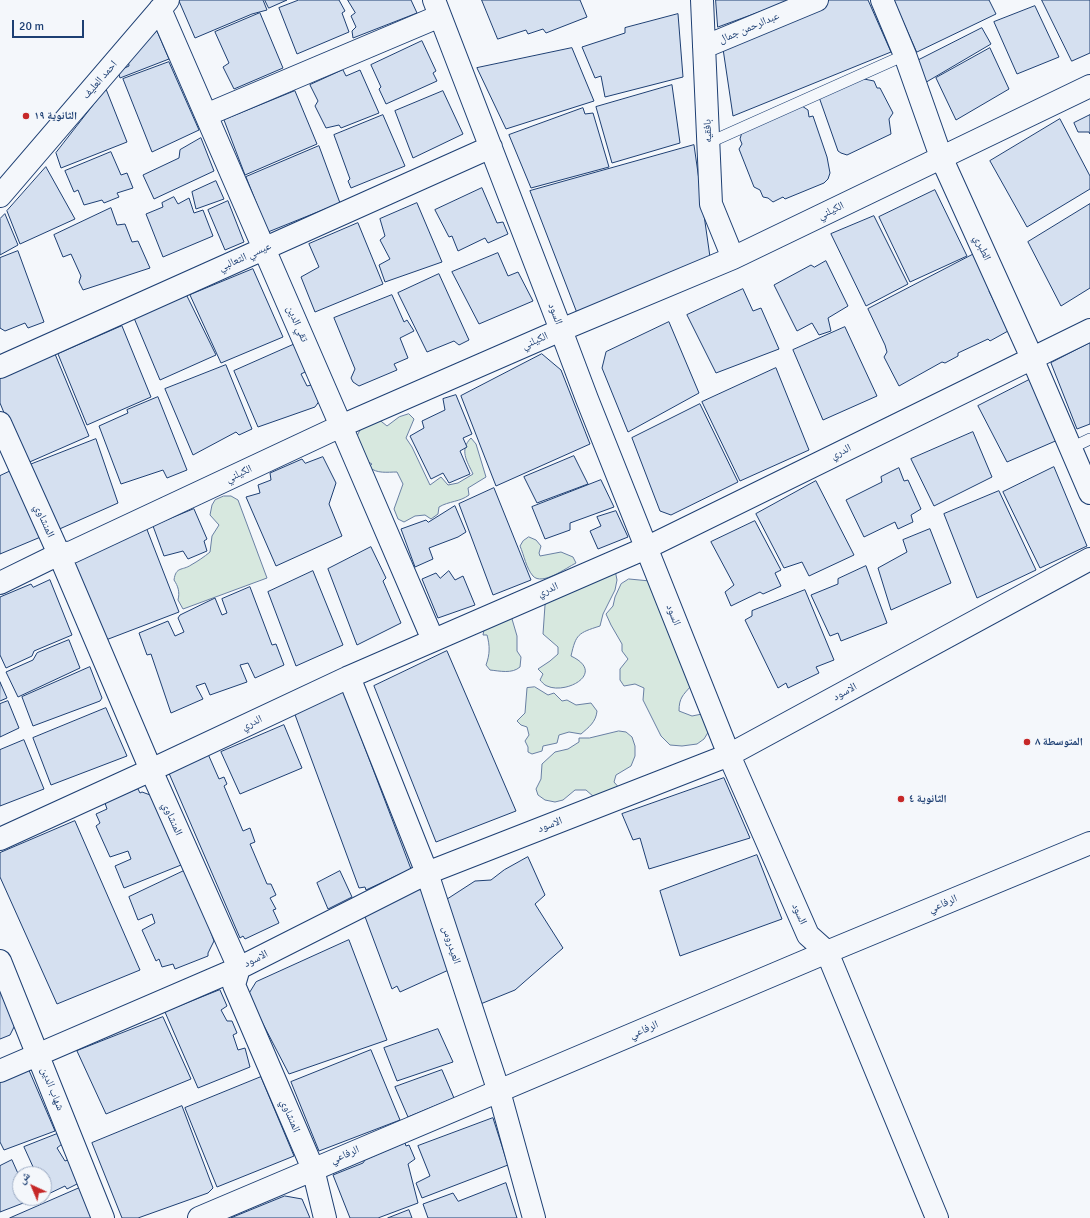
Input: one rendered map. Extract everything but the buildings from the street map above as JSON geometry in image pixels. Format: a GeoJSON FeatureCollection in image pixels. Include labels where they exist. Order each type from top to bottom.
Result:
{"type":"FeatureCollection","features":[{"type":"Feature","properties":{"kind":"street","name":"بافقيه"},"geometry":{"type":"LineString","coordinates":[[702,0],[711,204],[733,258]]}},
{"type":"Feature","properties":{"kind":"street","name":"عبدالرحمن جمال"},"geometry":{"type":"LineString","coordinates":[[704,47],[817,0]]}},
{"type":"Feature","properties":{"kind":"street","name":"الطبري"},"geometry":{"type":"LineString","coordinates":[[882,0],[905,55],[941,157],[1032,358],[1081,443],[1090,493]]}},
{"type":"Feature","properties":{"kind":"street","name":"تقي الدين"},"geometry":{"type":"LineString","coordinates":[[164,4],[206,115],[433,640]]}},
{"type":"Feature","properties":{"kind":"street","name":"احمد العليف"},"geometry":{"type":"LineString","coordinates":[[0,196],[164,4]]}},
{"type":"Feature","properties":{"kind":"street"},"geometry":{"type":"LineString","coordinates":[[206,115],[437,8]]}},
{"type":"Feature","properties":{"kind":"street","name":"السود"},"geometry":{"type":"LineString","coordinates":[[437,8],[587,399],[729,755],[808,935],[827,952],[937,1218]]}},
{"type":"Feature","properties":{"kind":"street","name":"الكيلني"},"geometry":{"type":"LineString","coordinates":[[0,583],[59,554],[72,552],[341,426],[561,330],[733,258],[1090,86]]}},
{"type":"Feature","properties":{"kind":"street","name":"عيسي الثعالبي"},"geometry":{"type":"LineString","coordinates":[[0,367],[490,147]]}},
{"type":"Feature","properties":{"kind":"street","name":"الدري"},"geometry":{"type":"LineString","coordinates":[[0,839],[349,677],[646,548],[1090,330]]}},
{"type":"Feature","properties":{"kind":"street","name":"المنشاوي"},"geometry":{"type":"LineString","coordinates":[[0,423],[59,554],[151,770],[239,968],[234,985],[313,1169],[325,1218]]}},
{"type":"Feature","properties":{"kind":"street","name":"الاسود"},"geometry":{"type":"LineString","coordinates":[[0,1071],[239,968],[427,873],[729,755],[1090,559]]}},
{"type":"Feature","properties":{"kind":"street","name":"العيدروس"},"geometry":{"type":"LineString","coordinates":[[349,677],[427,873],[499,1091],[534,1218]]}},
{"type":"Feature","properties":{"kind":"street","name":"الرفاعي"},"geometry":{"type":"LineString","coordinates":[[199,1218],[827,952],[1090,843]]}},
{"type":"Feature","properties":{"kind":"street","name":"شهاب الدين"},"geometry":{"type":"LineString","coordinates":[[0,961],[103,1218]]}},
{"type":"Feature","properties":{"kind":"lane"},"geometry":{"type":"LineString","coordinates":[[708,144],[905,55]]}},
{"type":"Feature","properties":{"kind":"shaded area"},"geometry":{"type":"Polygon","coordinates":[[[409,414],[414,419],[406,438],[412,447],[430,485],[441,477],[448,485],[458,483],[473,474],[465,456],[465,447],[471,438],[476,444],[486,477],[468,488],[469,495],[466,497],[439,507],[438,514],[431,519],[425,515],[415,516],[404,522],[398,519],[394,509],[403,484],[397,472],[379,472],[369,467],[372,464],[365,460],[356,438],[361,428],[377,418],[387,426],[399,417],[409,414]]]}},
{"type":"Feature","properties":{"kind":"shaded area"},"geometry":{"type":"Polygon","coordinates":[[[224,496],[231,496],[238,500],[267,578],[183,609],[178,600],[178,587],[174,580],[176,573],[201,559],[210,552],[212,536],[219,525],[210,515],[212,505],[215,500],[224,496]]]}},
{"type":"Feature","properties":{"kind":"shaded area"},"geometry":{"type":"Polygon","coordinates":[[[529,537],[536,540],[541,546],[539,553],[540,556],[561,552],[573,557],[576,563],[548,578],[537,579],[533,576],[529,569],[520,546],[523,541],[529,537]]]}},
{"type":"Feature","properties":{"kind":"shaded area"},"geometry":{"type":"Polygon","coordinates":[[[615,570],[617,580],[615,590],[603,614],[600,626],[579,635],[573,649],[571,656],[581,663],[585,669],[584,675],[580,681],[564,688],[546,686],[540,680],[543,674],[538,669],[558,654],[558,647],[543,634],[545,605],[549,600],[615,570]]]}},
{"type":"Feature","properties":{"kind":"shaded area"},"geometry":{"type":"Polygon","coordinates":[[[629,579],[650,581],[691,686],[682,697],[679,711],[692,716],[702,714],[712,726],[704,739],[697,744],[682,746],[670,745],[661,736],[643,700],[644,688],[635,684],[624,686],[620,680],[620,669],[628,659],[622,651],[622,644],[606,614],[613,606],[621,584],[629,579]]]}},
{"type":"Feature","properties":{"kind":"shaded area"},"geometry":{"type":"Polygon","coordinates":[[[507,613],[512,619],[517,636],[517,651],[521,657],[520,667],[513,671],[490,670],[486,665],[489,654],[489,646],[487,635],[483,635],[484,630],[507,613]]]}},
{"type":"Feature","properties":{"kind":"shaded area"},"geometry":{"type":"Polygon","coordinates":[[[535,687],[548,695],[554,693],[562,701],[567,700],[576,705],[591,703],[597,711],[594,721],[581,734],[569,732],[559,735],[557,743],[543,746],[542,751],[532,754],[528,752],[528,747],[525,741],[529,735],[527,727],[521,725],[517,721],[525,713],[527,688],[535,687]]]}},
{"type":"Feature","properties":{"kind":"shaded area"},"geometry":{"type":"Polygon","coordinates":[[[619,731],[626,732],[632,737],[635,746],[635,756],[631,766],[616,775],[614,782],[621,790],[602,804],[586,790],[575,790],[563,800],[555,802],[545,800],[538,795],[536,789],[541,779],[542,764],[555,752],[568,749],[579,742],[579,738],[589,738],[619,731]]]}},
{"type":"Feature","properties":{"kind":"place","name":"الثانوية ١٩"},"geometry":{"type":"Point","coordinates":[26,116]}},
{"type":"Feature","properties":{"kind":"place","name":"المتوسطة ٨"},"geometry":{"type":"Point","coordinates":[1027,742]}},
{"type":"Feature","properties":{"kind":"place","name":"الثانوية ٤"},"geometry":{"type":"Point","coordinates":[901,799]}}]}
